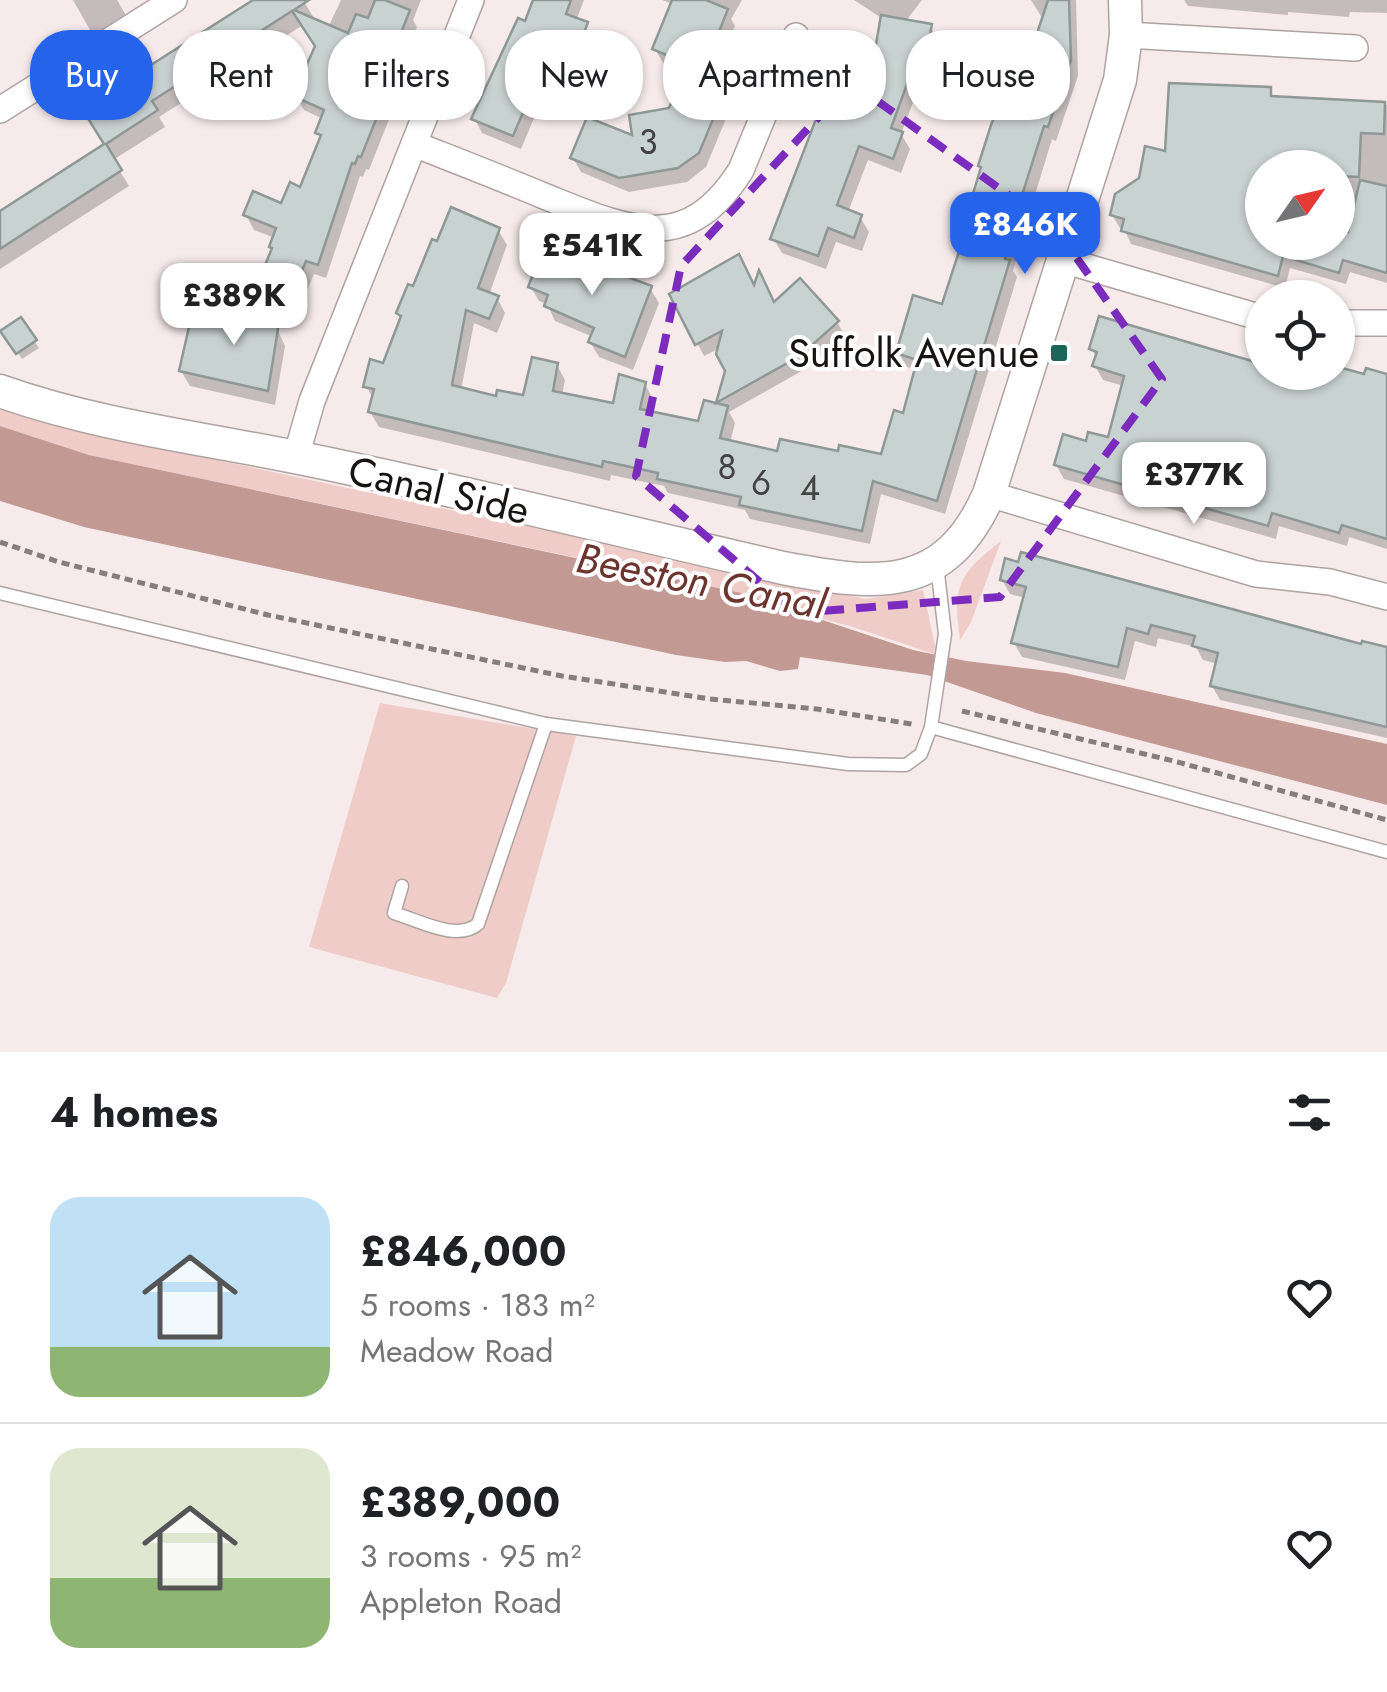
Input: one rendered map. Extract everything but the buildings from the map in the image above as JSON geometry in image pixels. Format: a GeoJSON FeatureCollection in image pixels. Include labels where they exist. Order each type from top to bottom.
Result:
{"type":"FeatureCollection","features":[{"type":"Feature","properties":{"kind":"street"},"geometry":{"type":"LineString","coordinates":[[0,110],[174,0]]}},
{"type":"Feature","properties":{"kind":"street"},"geometry":{"type":"LineString","coordinates":[[296,457],[312,401],[471,0]]}},
{"type":"Feature","properties":{"kind":"street"},"geometry":{"type":"LineString","coordinates":[[937,562],[968,535],[990,494],[1120,80],[1126,36],[1124,0]]}},
{"type":"Feature","properties":{"kind":"street"},"geometry":{"type":"LineString","coordinates":[[1126,36],[1355,48]]}},
{"type":"Feature","properties":{"kind":"street"},"geometry":{"type":"LineString","coordinates":[[414,144],[620,226],[658,228],[698,217],[719,202],[741,170],[762,120]]}},
{"type":"Feature","properties":{"kind":"street"},"geometry":{"type":"LineString","coordinates":[[1064,260],[1245,313]]}},
{"type":"Feature","properties":{"kind":"street"},"geometry":{"type":"LineString","coordinates":[[1355,323],[1387,322]]}},
{"type":"Feature","properties":{"kind":"street","name":"Canal Side"},"geometry":{"type":"LineString","coordinates":[[0,391],[111,423],[296,457],[850,580],[882,579],[937,562]]}},
{"type":"Feature","properties":{"kind":"street"},"geometry":{"type":"LineString","coordinates":[[990,494],[1256,574],[1330,582],[1387,597]]}},
{"type":"Feature","properties":{"kind":"lane"},"geometry":{"type":"LineString","coordinates":[[0,593],[546,724],[848,764],[906,766],[922,754],[932,726],[945,634],[937,562]]}},
{"type":"Feature","properties":{"kind":"lane"},"geometry":{"type":"LineString","coordinates":[[402,886],[394,913],[459,932],[478,924],[546,724]]}},
{"type":"Feature","properties":{"kind":"lane"},"geometry":{"type":"LineString","coordinates":[[932,726],[1387,852]]}},
{"type":"Feature","properties":{"kind":"path"},"geometry":{"type":"LineString","coordinates":[[0,542],[59,562],[268,615],[562,676],[710,700],[817,709],[932,726]]}},
{"type":"Feature","properties":{"kind":"path"},"geometry":{"type":"LineString","coordinates":[[934,705],[1174,761],[1387,820]]}},
{"type":"Feature","properties":{"kind":"highlighted area"},"geometry":{"type":"Polygon","coordinates":[[[851,82],[1057,230],[1162,379],[1000,597],[796,613],[636,476],[681,266],[851,82]]]}},
{"type":"Feature","properties":{"kind":"shaded area"},"geometry":{"type":"Polygon","coordinates":[[[0,403],[175,451],[866,599],[923,590],[937,655],[853,627],[645,572],[89,455],[0,426],[0,403]]]}},
{"type":"Feature","properties":{"kind":"shaded area"},"geometry":{"type":"Polygon","coordinates":[[[0,426],[89,455],[741,593],[913,650],[1065,673],[1387,744],[1387,805],[1036,713],[927,675],[800,657],[798,669],[780,671],[746,661],[676,655],[84,527],[0,501],[0,426]]]}},
{"type":"Feature","properties":{"kind":"shaded area"},"geometry":{"type":"Polygon","coordinates":[[[1001,541],[971,622],[960,640],[957,606],[962,582],[967,572],[1001,541]]]}},
{"type":"Feature","properties":{"kind":"shaded area"},"geometry":{"type":"Polygon","coordinates":[[[380,703],[576,736],[506,983],[497,998],[309,947],[380,703]]]}},
{"type":"Feature","properties":{"kind":"place","name":"Suffolk Avenue"},"geometry":{"type":"Point","coordinates":[1059,353]}},
{"type":"Feature","properties":{"kind":"water label","name":"Beeston Canal"},"geometry":{"type":"Point","coordinates":[701,581]}}]}
